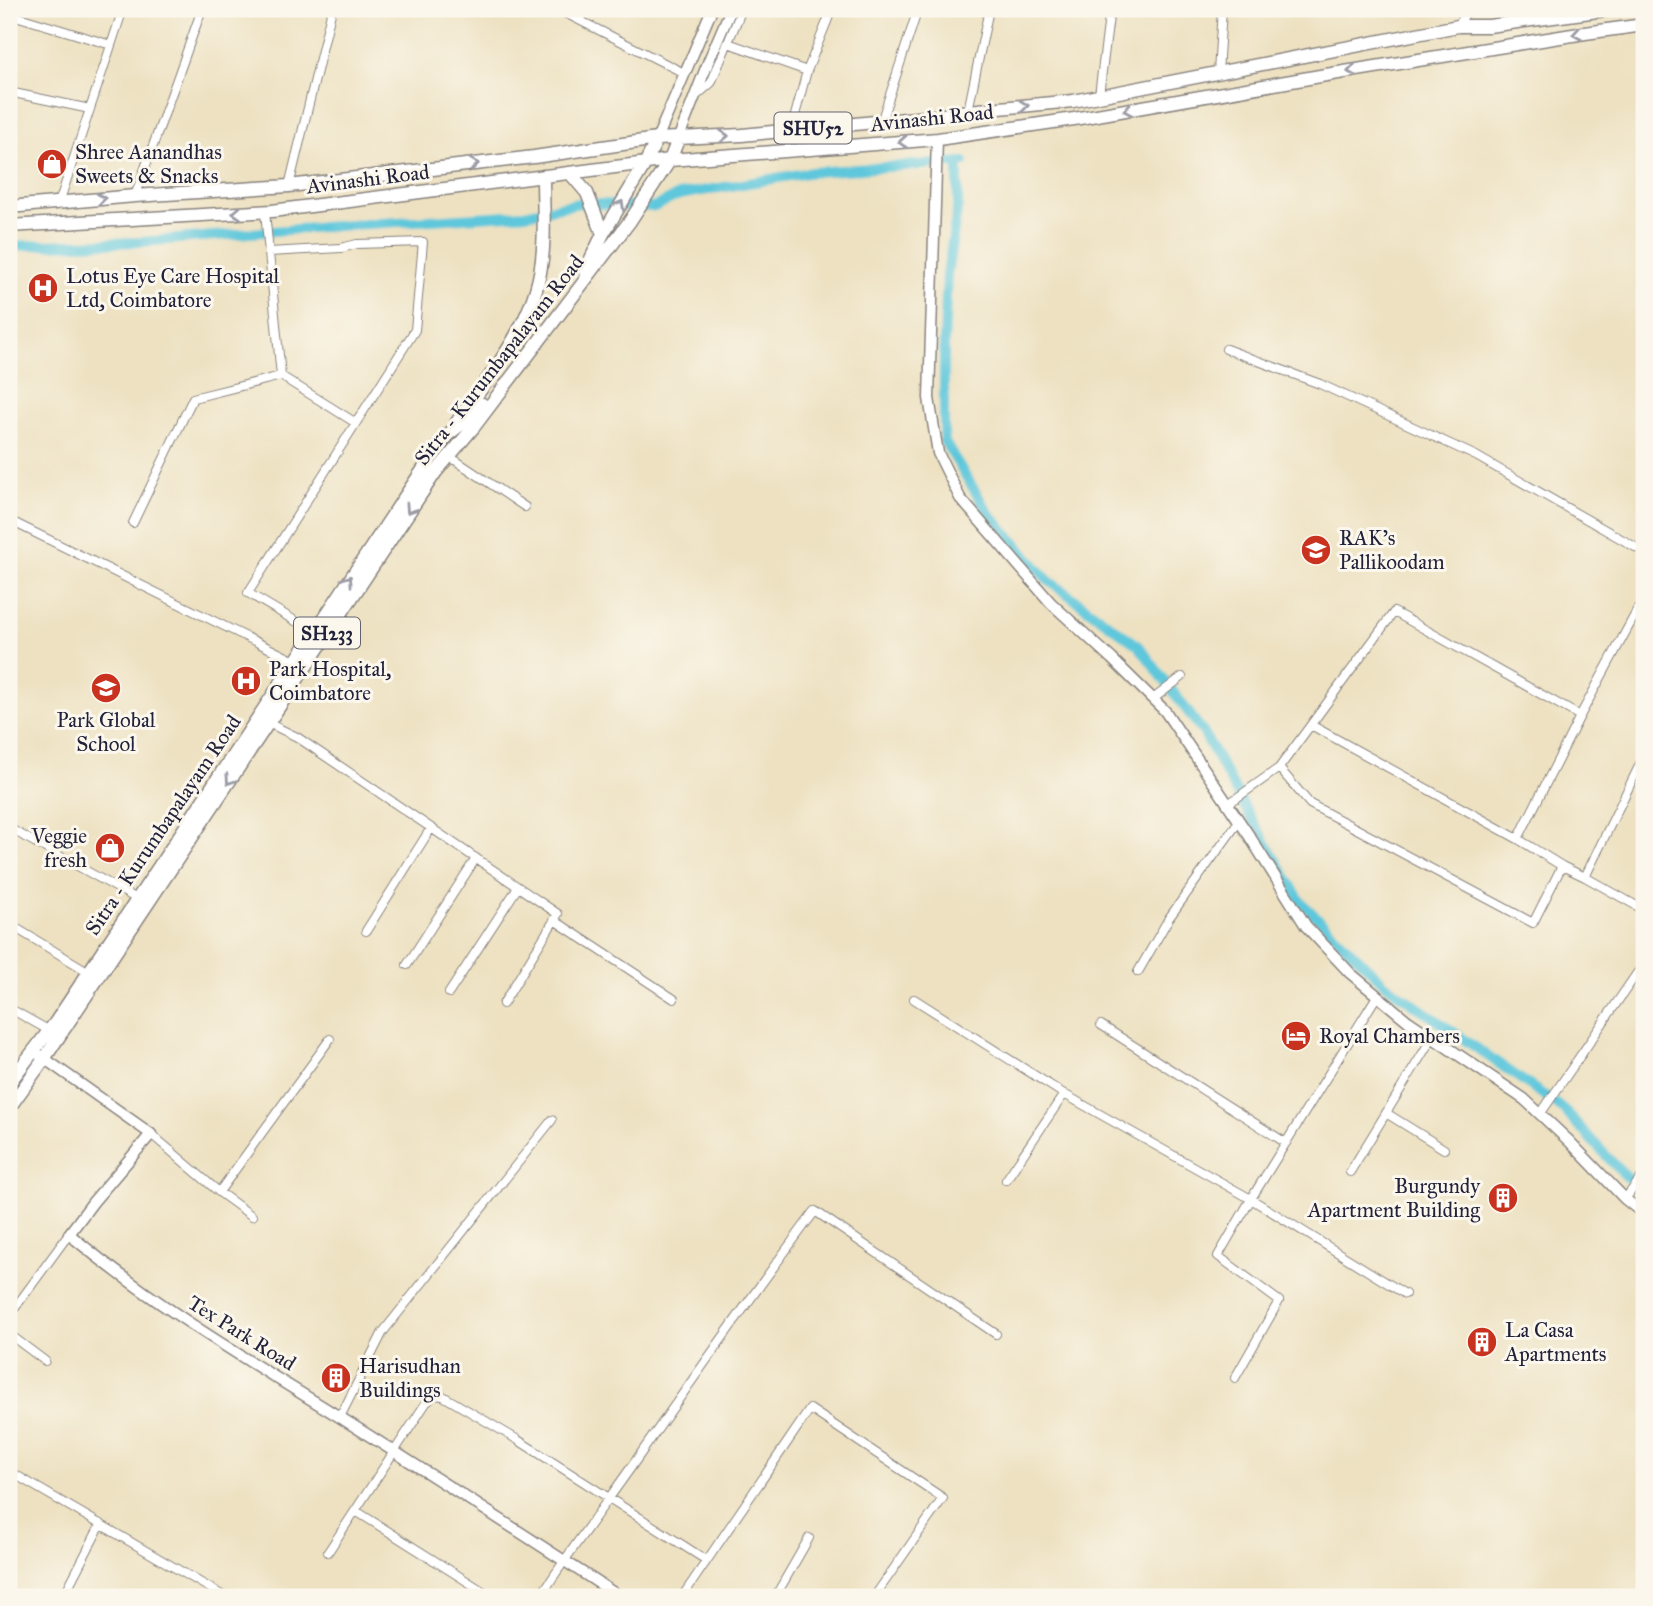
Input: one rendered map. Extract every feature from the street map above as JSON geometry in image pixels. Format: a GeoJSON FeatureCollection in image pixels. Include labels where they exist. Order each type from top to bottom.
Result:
{"type":"FeatureCollection","features":[{"type":"Feature","properties":{"kind":"main road","name":"Avinashi Road"},"geometry":{"type":"LineString","coordinates":[[9,207],[289,186],[534,157],[657,139],[742,135],[1073,101],[1458,26],[1489,26],[1612,9]]}},
{"type":"Feature","properties":{"kind":"main road","name":"Avinashi Road"},"geometry":{"type":"LineString","coordinates":[[9,226],[267,212],[543,182],[570,173],[670,160],[937,139],[1644,25]]}},
{"type":"Feature","properties":{"kind":"main road","name":"Sitra - Kurumbapalayam Road"},"geometry":{"type":"LineString","coordinates":[[39,1055],[50,1031],[137,899],[428,483],[630,221],[670,160],[678,137]]}},
{"type":"Feature","properties":{"kind":"main road","name":"Sitra - Kurumbapalayam Road"},"geometry":{"type":"LineString","coordinates":[[9,1083],[39,1055],[263,720],[295,661],[444,439],[473,415],[582,277],[657,139]]}},
{"type":"Feature","properties":{"kind":"main road"},"geometry":{"type":"LineString","coordinates":[[570,173],[587,193],[606,230]]}},
{"type":"Feature","properties":{"kind":"main road"},"geometry":{"type":"LineString","coordinates":[[452,453],[444,439],[492,373],[530,307],[540,273],[543,182]]}},
{"type":"Feature","properties":{"kind":"main road"},"geometry":{"type":"LineString","coordinates":[[267,212],[270,187]]}},
{"type":"Feature","properties":{"kind":"main road"},"geometry":{"type":"LineString","coordinates":[[9,1108],[39,1055]]}},
{"type":"Feature","properties":{"kind":"street"},"geometry":{"type":"LineString","coordinates":[[59,203],[123,9]]}},
{"type":"Feature","properties":{"kind":"street"},"geometry":{"type":"LineString","coordinates":[[135,196],[202,9]]}},
{"type":"Feature","properties":{"kind":"street"},"geometry":{"type":"LineString","coordinates":[[289,186],[332,9]]}},
{"type":"Feature","properties":{"kind":"street"},"geometry":{"type":"LineString","coordinates":[[557,9],[684,73]]}},
{"type":"Feature","properties":{"kind":"street"},"geometry":{"type":"LineString","coordinates":[[580,20],[586,9]]}},
{"type":"Feature","properties":{"kind":"street"},"geometry":{"type":"LineString","coordinates":[[657,139],[712,9]]}},
{"type":"Feature","properties":{"kind":"street"},"geometry":{"type":"LineString","coordinates":[[678,137],[731,9]]}},
{"type":"Feature","properties":{"kind":"street"},"geometry":{"type":"LineString","coordinates":[[694,98],[711,83],[742,9]]}},
{"type":"Feature","properties":{"kind":"street"},"geometry":{"type":"LineString","coordinates":[[791,130],[807,71],[831,11],[819,9]]}},
{"type":"Feature","properties":{"kind":"street"},"geometry":{"type":"LineString","coordinates":[[881,122],[918,9]]}},
{"type":"Feature","properties":{"kind":"street"},"geometry":{"type":"LineString","coordinates":[[968,111],[989,9]]}},
{"type":"Feature","properties":{"kind":"street"},"geometry":{"type":"LineString","coordinates":[[1099,95],[1110,9]]}},
{"type":"Feature","properties":{"kind":"street"},"geometry":{"type":"LineString","coordinates":[[1219,73],[1222,9]]}},
{"type":"Feature","properties":{"kind":"street"},"geometry":{"type":"LineString","coordinates":[[1458,26],[1468,9]]}},
{"type":"Feature","properties":{"kind":"street"},"geometry":{"type":"LineString","coordinates":[[9,14],[111,46]]}},
{"type":"Feature","properties":{"kind":"street"},"geometry":{"type":"LineString","coordinates":[[728,43],[807,71]]}},
{"type":"Feature","properties":{"kind":"street"},"geometry":{"type":"LineString","coordinates":[[9,92],[90,109]]}},
{"type":"Feature","properties":{"kind":"street"},"geometry":{"type":"LineString","coordinates":[[937,139],[929,398],[938,453],[960,498],[1051,603],[1165,711],[1230,804],[1306,926],[1350,973],[1432,1038],[1544,1110],[1644,1214]]}},
{"type":"Feature","properties":{"kind":"street"},"geometry":{"type":"LineString","coordinates":[[267,212],[281,376]]}},
{"type":"Feature","properties":{"kind":"street"},"geometry":{"type":"LineString","coordinates":[[269,251],[423,242],[415,330],[248,593],[314,632]]}},
{"type":"Feature","properties":{"kind":"street"},"geometry":{"type":"LineString","coordinates":[[1226,349],[1320,384],[1476,456],[1644,552]]}},
{"type":"Feature","properties":{"kind":"street"},"geometry":{"type":"LineString","coordinates":[[133,523],[193,398],[281,376],[356,423]]}},
{"type":"Feature","properties":{"kind":"street"},"geometry":{"type":"LineString","coordinates":[[452,453],[525,507]]}},
{"type":"Feature","properties":{"kind":"street"},"geometry":{"type":"LineString","coordinates":[[15,523],[295,661]]}},
{"type":"Feature","properties":{"kind":"street"},"geometry":{"type":"LineString","coordinates":[[1518,839],[1644,598]]}},
{"type":"Feature","properties":{"kind":"street"},"geometry":{"type":"LineString","coordinates":[[1230,804],[1279,768],[1394,612],[1580,716]]}},
{"type":"Feature","properties":{"kind":"street"},"geometry":{"type":"LineString","coordinates":[[1153,699],[1179,680]]}},
{"type":"Feature","properties":{"kind":"street"},"geometry":{"type":"LineString","coordinates":[[263,720],[297,737],[558,914],[503,1004]]}},
{"type":"Feature","properties":{"kind":"street"},"geometry":{"type":"LineString","coordinates":[[1311,724],[1644,910]]}},
{"type":"Feature","properties":{"kind":"street"},"geometry":{"type":"LineString","coordinates":[[1585,877],[1644,756]]}},
{"type":"Feature","properties":{"kind":"street"},"geometry":{"type":"LineString","coordinates":[[1279,768],[1310,804],[1533,923],[1562,866]]}},
{"type":"Feature","properties":{"kind":"street"},"geometry":{"type":"LineString","coordinates":[[1138,972],[1169,918],[1239,821]]}},
{"type":"Feature","properties":{"kind":"street"},"geometry":{"type":"LineString","coordinates":[[9,828],[137,899]]}},
{"type":"Feature","properties":{"kind":"street"},"geometry":{"type":"LineString","coordinates":[[366,931],[431,828]]}},
{"type":"Feature","properties":{"kind":"street"},"geometry":{"type":"LineString","coordinates":[[407,965],[476,858]]}},
{"type":"Feature","properties":{"kind":"street"},"geometry":{"type":"LineString","coordinates":[[449,992],[518,887]]}},
{"type":"Feature","properties":{"kind":"street"},"geometry":{"type":"LineString","coordinates":[[554,920],[674,999]]}},
{"type":"Feature","properties":{"kind":"street"},"geometry":{"type":"LineString","coordinates":[[9,924],[89,972]]}},
{"type":"Feature","properties":{"kind":"street"},"geometry":{"type":"LineString","coordinates":[[1544,1110],[1644,963]]}},
{"type":"Feature","properties":{"kind":"street"},"geometry":{"type":"LineString","coordinates":[[1235,1378],[1279,1301],[1218,1256],[1377,996]]}},
{"type":"Feature","properties":{"kind":"street"},"geometry":{"type":"LineString","coordinates":[[914,999],[1064,1094],[1251,1199],[1405,1294]]}},
{"type":"Feature","properties":{"kind":"street"},"geometry":{"type":"LineString","coordinates":[[9,1008],[50,1031]]}},
{"type":"Feature","properties":{"kind":"street"},"geometry":{"type":"LineString","coordinates":[[1101,1026],[1286,1143]]}},
{"type":"Feature","properties":{"kind":"street"},"geometry":{"type":"LineString","coordinates":[[1350,1172],[1432,1038]]}},
{"type":"Feature","properties":{"kind":"street"},"geometry":{"type":"LineString","coordinates":[[219,1192],[330,1040]]}},
{"type":"Feature","properties":{"kind":"street"},"geometry":{"type":"LineString","coordinates":[[39,1055],[151,1134],[251,1216]]}},
{"type":"Feature","properties":{"kind":"street"},"geometry":{"type":"LineString","coordinates":[[1006,1180],[1064,1094]]}},
{"type":"Feature","properties":{"kind":"street"},"geometry":{"type":"LineString","coordinates":[[1386,1113],[1444,1149]]}},
{"type":"Feature","properties":{"kind":"street"},"geometry":{"type":"LineString","coordinates":[[340,1417],[383,1332],[552,1120]]}},
{"type":"Feature","properties":{"kind":"street"},"geometry":{"type":"LineString","coordinates":[[9,1316],[93,1202],[151,1134]]}},
{"type":"Feature","properties":{"kind":"street"},"geometry":{"type":"LineString","coordinates":[[1628,1196],[1643,1176]]}},
{"type":"Feature","properties":{"kind":"street"},"geometry":{"type":"LineString","coordinates":[[540,1597],[740,1311],[815,1211],[996,1334]]}},
{"type":"Feature","properties":{"kind":"street","name":"Tex Park Road"},"geometry":{"type":"LineString","coordinates":[[69,1234],[161,1305],[441,1480],[620,1597]]}},
{"type":"Feature","properties":{"kind":"street"},"geometry":{"type":"LineString","coordinates":[[9,1334],[45,1361]]}},
{"type":"Feature","properties":{"kind":"street"},"geometry":{"type":"LineString","coordinates":[[328,1552],[426,1403],[435,1395],[443,1395],[706,1560]]}},
{"type":"Feature","properties":{"kind":"street"},"geometry":{"type":"LineString","coordinates":[[682,1597],[810,1409],[943,1498],[874,1597]]}},
{"type":"Feature","properties":{"kind":"street"},"geometry":{"type":"LineString","coordinates":[[9,1471],[225,1597]]}},
{"type":"Feature","properties":{"kind":"street"},"geometry":{"type":"LineString","coordinates":[[356,1511],[492,1597]]}},
{"type":"Feature","properties":{"kind":"street"},"geometry":{"type":"LineString","coordinates":[[63,1597],[101,1524]]}},
{"type":"Feature","properties":{"kind":"street"},"geometry":{"type":"LineString","coordinates":[[789,1597],[776,1595],[809,1538]]}},
{"type":"Feature","properties":{"kind":"waterway"},"geometry":{"type":"LineString","coordinates":[[958,162],[958,204],[947,275],[944,441],[988,512],[1048,580],[1139,646],[1203,732],[1301,902],[1385,984],[1562,1108],[1644,1194]]}},
{"type":"Feature","properties":{"kind":"waterway"},"geometry":{"type":"LineString","coordinates":[[9,246],[141,242],[525,214],[579,203],[654,207],[679,195],[812,172],[964,162]]}},
{"type":"Feature","properties":{"kind":"place","name":"Shree Aanandhas Sweets & Snacks"},"geometry":{"type":"Point","coordinates":[52,164]}},
{"type":"Feature","properties":{"kind":"place","name":"Lotus Eye Care Hospital Ltd, Coimbatore"},"geometry":{"type":"Point","coordinates":[43,288]}},
{"type":"Feature","properties":{"kind":"place","name":"RAK's Pallikoodam"},"geometry":{"type":"Point","coordinates":[1316,550]}},
{"type":"Feature","properties":{"kind":"place","name":"Park Hospital, Coimbatore"},"geometry":{"type":"Point","coordinates":[246,681]}},
{"type":"Feature","properties":{"kind":"place","name":"Park Global School"},"geometry":{"type":"Point","coordinates":[106,688]}},
{"type":"Feature","properties":{"kind":"place","name":"Veggie fresh"},"geometry":{"type":"Point","coordinates":[110,848]}},
{"type":"Feature","properties":{"kind":"place","name":"Royal Chambers"},"geometry":{"type":"Point","coordinates":[1296,1036]}},
{"type":"Feature","properties":{"kind":"place","name":"Burgundy Apartment Building"},"geometry":{"type":"Point","coordinates":[1503,1198]}},
{"type":"Feature","properties":{"kind":"place","name":"La Casa Apartments"},"geometry":{"type":"Point","coordinates":[1482,1342]}},
{"type":"Feature","properties":{"kind":"place","name":"Harisudhan Buildings"},"geometry":{"type":"Point","coordinates":[336,1378]}}]}
